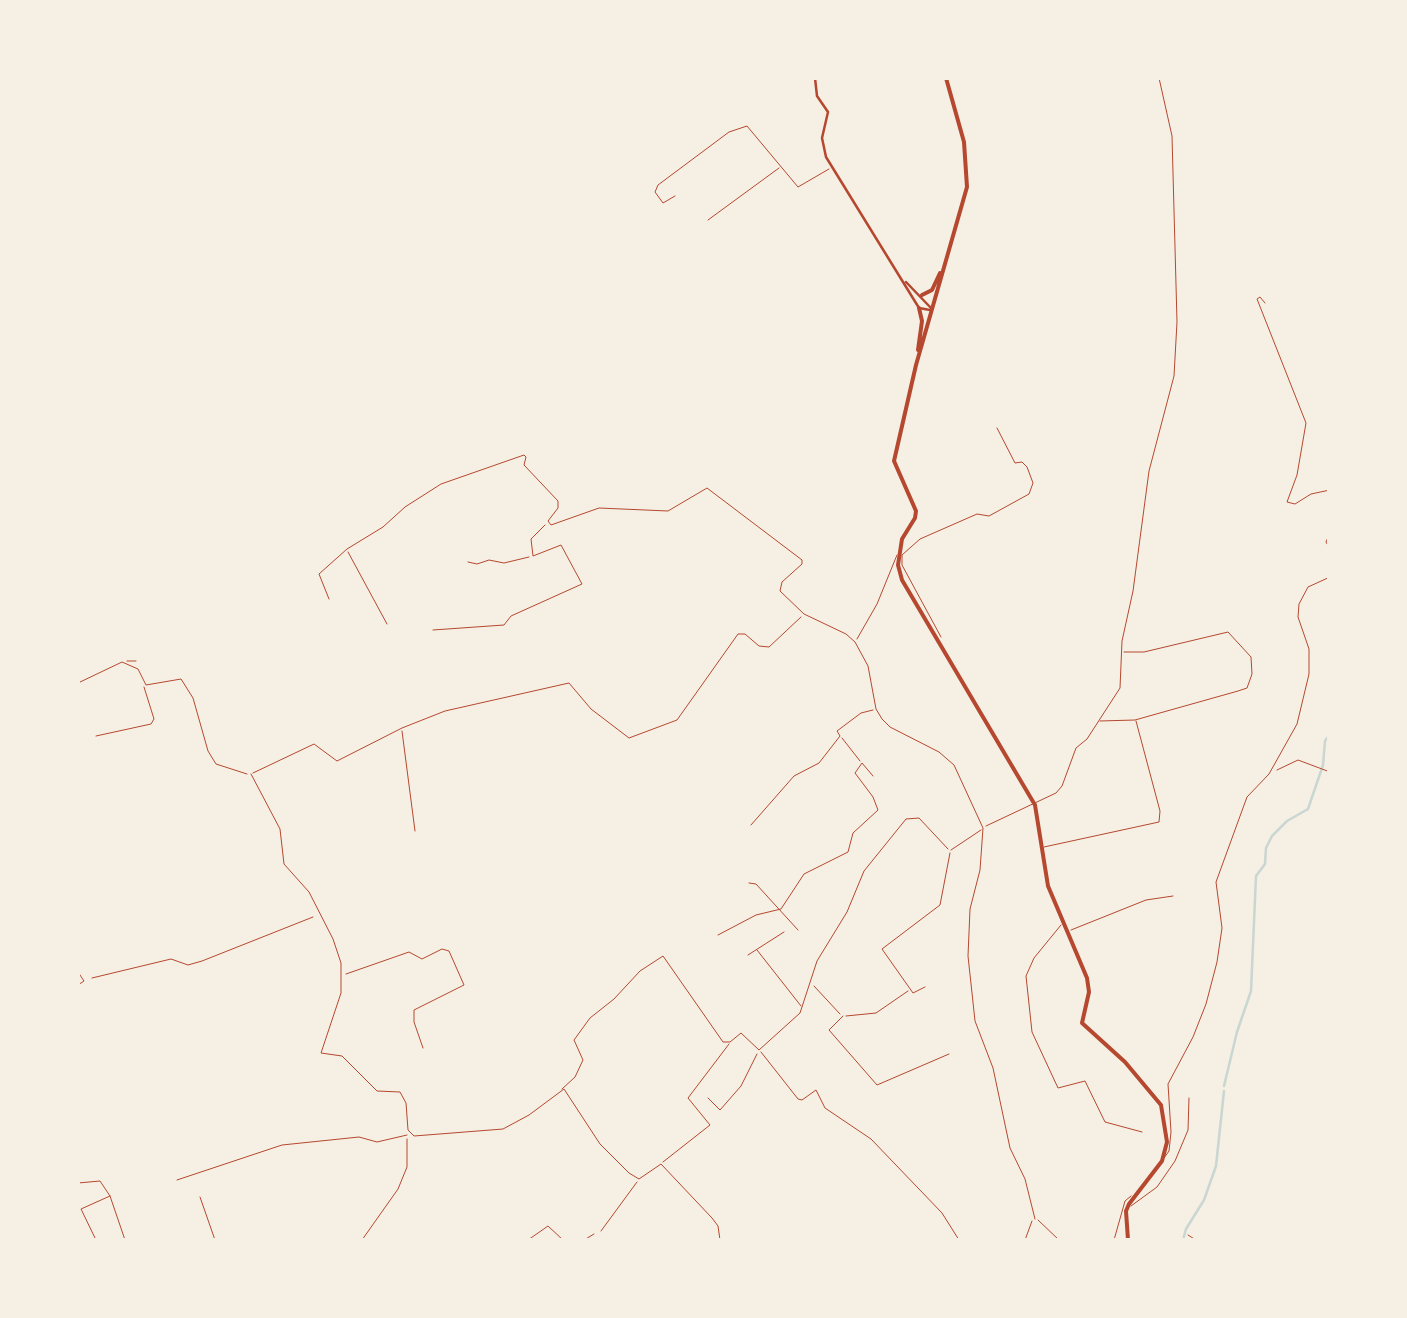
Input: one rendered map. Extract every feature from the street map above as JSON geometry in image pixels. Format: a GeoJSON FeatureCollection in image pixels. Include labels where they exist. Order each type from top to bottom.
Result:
{"type":"FeatureCollection","features":[{"type":"Feature","properties":{"kind":"main road"},"geometry":{"type":"LineString","coordinates":[[946,78],[968,172],[965,200],[916,365],[894,460],[916,511],[898,552],[902,580],[1035,805],[1048,886],[1087,978],[1089,992],[1082,1023],[1125,1062],[1161,1105],[1167,1142],[1162,1161],[1128,1206],[1128,1240]]}},
{"type":"Feature","properties":{"kind":"main road"},"geometry":{"type":"LineString","coordinates":[[922,295],[932,290],[946,260]]}},
{"type":"Feature","properties":{"kind":"main road"},"geometry":{"type":"LineString","coordinates":[[916,365],[920,308]]}},
{"type":"Feature","properties":{"kind":"street"},"geometry":{"type":"LineString","coordinates":[[815,78],[817,96],[828,112],[822,144],[832,167],[920,308],[932,310]]}},
{"type":"Feature","properties":{"kind":"street"},"geometry":{"type":"LineString","coordinates":[[1037,815],[1045,800],[1062,786],[1076,748],[1120,688],[1121,653],[1151,464],[1174,376],[1177,322],[1172,136],[1159,78]]}},
{"type":"Feature","properties":{"kind":"street"},"geometry":{"type":"LineString","coordinates":[[675,196],[663,203],[654,192],[658,185],[735,129],[751,128],[800,188],[832,167]]}},
{"type":"Feature","properties":{"kind":"street"},"geometry":{"type":"LineString","coordinates":[[708,220],[782,166]]}},
{"type":"Feature","properties":{"kind":"street"},"geometry":{"type":"LineString","coordinates":[[904,281],[922,295],[932,310]]}},
{"type":"Feature","properties":{"kind":"street"},"geometry":{"type":"LineString","coordinates":[[1265,304],[1260,296],[1257,298],[1306,422],[1297,474],[1287,502],[1295,504],[1311,494],[1330,490]]}},
{"type":"Feature","properties":{"kind":"street"},"geometry":{"type":"LineString","coordinates":[[938,639],[942,636],[902,565],[902,555],[920,539],[977,514],[990,516],[1029,494],[1033,482],[1027,467],[1022,462],[1015,463],[997,428]]}},
{"type":"Feature","properties":{"kind":"street"},"geometry":{"type":"LineString","coordinates":[[329,599],[320,574],[405,506],[441,484],[524,455],[524,464],[558,501],[548,523],[531,538],[532,556]]}},
{"type":"Feature","properties":{"kind":"street"},"geometry":{"type":"LineString","coordinates":[[548,523],[599,508],[668,510],[683,505],[706,488],[802,560],[782,582],[780,590],[804,614],[855,642],[868,666],[876,709],[890,727],[939,752],[954,765],[983,828],[980,870],[970,909],[968,956],[976,1021],[992,1068],[1010,1148],[1025,1179],[1035,1220],[1059,1240]]}},
{"type":"Feature","properties":{"kind":"street"},"geometry":{"type":"LineString","coordinates":[[1330,533],[1326,542],[1330,549]]}},
{"type":"Feature","properties":{"kind":"street"},"geometry":{"type":"LineString","coordinates":[[433,630],[504,626],[511,616],[582,584],[561,545],[504,564],[488,560],[468,562]]}},
{"type":"Feature","properties":{"kind":"street"},"geometry":{"type":"LineString","coordinates":[[347,550],[388,624]]}},
{"type":"Feature","properties":{"kind":"street"},"geometry":{"type":"LineString","coordinates":[[855,642],[877,604],[898,552]]}},
{"type":"Feature","properties":{"kind":"street"},"geometry":{"type":"LineString","coordinates":[[1162,1161],[1169,1151],[1172,1132],[1168,1084],[1193,1037],[1217,962],[1222,928],[1216,882],[1247,797],[1269,774],[1298,724],[1307,688],[1309,649],[1298,618],[1300,604],[1308,586],[1330,577]]}},
{"type":"Feature","properties":{"kind":"street"},"geometry":{"type":"LineString","coordinates":[[144,684],[181,679],[193,698],[208,752],[216,764],[250,774],[314,744],[336,761],[446,711],[568,683],[590,708],[629,738],[677,720],[738,634],[769,647],[804,614]]}},
{"type":"Feature","properties":{"kind":"street"},"geometry":{"type":"LineString","coordinates":[[1098,720],[1136,720],[1247,688],[1252,674],[1252,657],[1228,632],[1144,652],[1121,653]]}},
{"type":"Feature","properties":{"kind":"street"},"geometry":{"type":"LineString","coordinates":[[124,663],[136,660]]}},
{"type":"Feature","properties":{"kind":"street"},"geometry":{"type":"LineString","coordinates":[[78,684],[117,662],[138,669],[144,684],[154,718],[151,724],[96,736]]}},
{"type":"Feature","properties":{"kind":"street"},"geometry":{"type":"LineString","coordinates":[[873,776],[837,731],[861,713],[876,709]]}},
{"type":"Feature","properties":{"kind":"street"},"geometry":{"type":"LineString","coordinates":[[1044,847],[1159,822],[1160,811],[1136,720]]}},
{"type":"Feature","properties":{"kind":"street"},"geometry":{"type":"LineString","coordinates":[[402,728],[415,832]]}},
{"type":"Feature","properties":{"kind":"street"},"geometry":{"type":"LineString","coordinates":[[751,825],[794,776],[814,768],[840,736]]}},
{"type":"Feature","properties":{"kind":"street"},"geometry":{"type":"LineString","coordinates":[[718,935],[756,915],[778,910],[804,874],[848,852],[852,833],[878,810],[855,773],[862,763]]}},
{"type":"Feature","properties":{"kind":"street"},"geometry":{"type":"LineString","coordinates":[[250,774],[280,829],[284,864],[310,892],[333,938],[342,976],[337,1007],[321,1053],[342,1056],[377,1091],[400,1092],[406,1102],[407,1167],[362,1240]]}},
{"type":"Feature","properties":{"kind":"street"},"geometry":{"type":"LineString","coordinates":[[1031,797],[1045,800]]}},
{"type":"Feature","properties":{"kind":"street"},"geometry":{"type":"LineString","coordinates":[[950,850],[983,828],[1045,800]]}},
{"type":"Feature","properties":{"kind":"street"},"geometry":{"type":"LineString","coordinates":[[708,1098],[720,1110],[742,1086],[759,1050],[802,1008],[817,960],[847,912],[864,871],[906,820],[919,818],[950,850]]}},
{"type":"Feature","properties":{"kind":"street"},"geometry":{"type":"LineString","coordinates":[[925,986],[915,993],[910,990],[882,950],[940,905],[950,850]]}},
{"type":"Feature","properties":{"kind":"street"},"geometry":{"type":"LineString","coordinates":[[749,883],[756,884],[798,930]]}},
{"type":"Feature","properties":{"kind":"street"},"geometry":{"type":"LineString","coordinates":[[1068,932],[1146,900],[1173,896]]}},
{"type":"Feature","properties":{"kind":"street"},"geometry":{"type":"LineString","coordinates":[[1064,922],[1034,958],[1026,976],[1032,1032],[1058,1088],[1085,1081],[1106,1122],[1142,1132]]}},
{"type":"Feature","properties":{"kind":"street"},"geometry":{"type":"LineString","coordinates":[[748,955],[784,932]]}},
{"type":"Feature","properties":{"kind":"street"},"geometry":{"type":"LineString","coordinates":[[342,976],[409,952],[422,959],[442,949],[449,950],[464,985],[414,1010],[423,1048]]}},
{"type":"Feature","properties":{"kind":"street"},"geometry":{"type":"LineString","coordinates":[[756,950],[802,1008]]}},
{"type":"Feature","properties":{"kind":"street"},"geometry":{"type":"LineString","coordinates":[[177,1180],[282,1144],[359,1137],[377,1142],[408,1135],[503,1129],[529,1116],[575,1077],[583,1060],[574,1040],[590,1018],[662,956],[723,1042],[730,1042]]}},
{"type":"Feature","properties":{"kind":"street"},"geometry":{"type":"LineString","coordinates":[[78,972],[84,981],[78,985]]}},
{"type":"Feature","properties":{"kind":"street"},"geometry":{"type":"LineString","coordinates":[[812,984],[843,1016]]}},
{"type":"Feature","properties":{"kind":"street"},"geometry":{"type":"LineString","coordinates":[[910,990],[876,1013],[843,1016],[830,1030],[877,1085],[949,1054]]}},
{"type":"Feature","properties":{"kind":"street"},"geometry":{"type":"LineString","coordinates":[[599,1233],[638,1179],[710,1124],[688,1098],[741,1033],[798,1099],[816,1090],[825,1108],[872,1139],[942,1214],[959,1240]]}},
{"type":"Feature","properties":{"kind":"street"},"geometry":{"type":"LineString","coordinates":[[562,1089],[600,1144],[638,1179]]}},
{"type":"Feature","properties":{"kind":"street"},"geometry":{"type":"LineString","coordinates":[[1128,1206],[1157,1187],[1175,1161],[1188,1130],[1189,1098]]}},
{"type":"Feature","properties":{"kind":"street"},"geometry":{"type":"LineString","coordinates":[[661,1164],[712,1218],[720,1240]]}},
{"type":"Feature","properties":{"kind":"street"},"geometry":{"type":"LineString","coordinates":[[78,1183],[100,1181],[110,1196],[125,1240]]}},
{"type":"Feature","properties":{"kind":"street"},"geometry":{"type":"LineString","coordinates":[[96,1240],[81,1210],[110,1196]]}},
{"type":"Feature","properties":{"kind":"street"},"geometry":{"type":"LineString","coordinates":[[200,1197],[215,1240]]}},
{"type":"Feature","properties":{"kind":"street"},"geometry":{"type":"LineString","coordinates":[[1114,1240],[1125,1201],[1134,1197]]}},
{"type":"Feature","properties":{"kind":"street"},"geometry":{"type":"LineString","coordinates":[[1025,1240],[1035,1220]]}},
{"type":"Feature","properties":{"kind":"street"},"geometry":{"type":"LineString","coordinates":[[1188,1235],[1196,1240]]}},
{"type":"Feature","properties":{"kind":"path"},"geometry":{"type":"LineString","coordinates":[[1269,774],[1298,760],[1330,772]]}},
{"type":"Feature","properties":{"kind":"path"},"geometry":{"type":"LineString","coordinates":[[84,981],[171,959],[188,965],[202,962],[320,914]]}},
{"type":"Feature","properties":{"kind":"path"},"geometry":{"type":"LineString","coordinates":[[528,1240],[548,1226],[563,1240]]}},
{"type":"Feature","properties":{"kind":"path"},"geometry":{"type":"LineString","coordinates":[[584,1240],[599,1233]]}},
{"type":"Feature","properties":{"kind":"waterway"},"geometry":{"type":"LineString","coordinates":[[1224,1086],[1251,991],[1256,876],[1265,864],[1272,836],[1308,809],[1330,734]]}},
{"type":"Feature","properties":{"kind":"waterway"},"geometry":{"type":"LineString","coordinates":[[1183,1240],[1216,1166],[1224,1091]]}}]}
